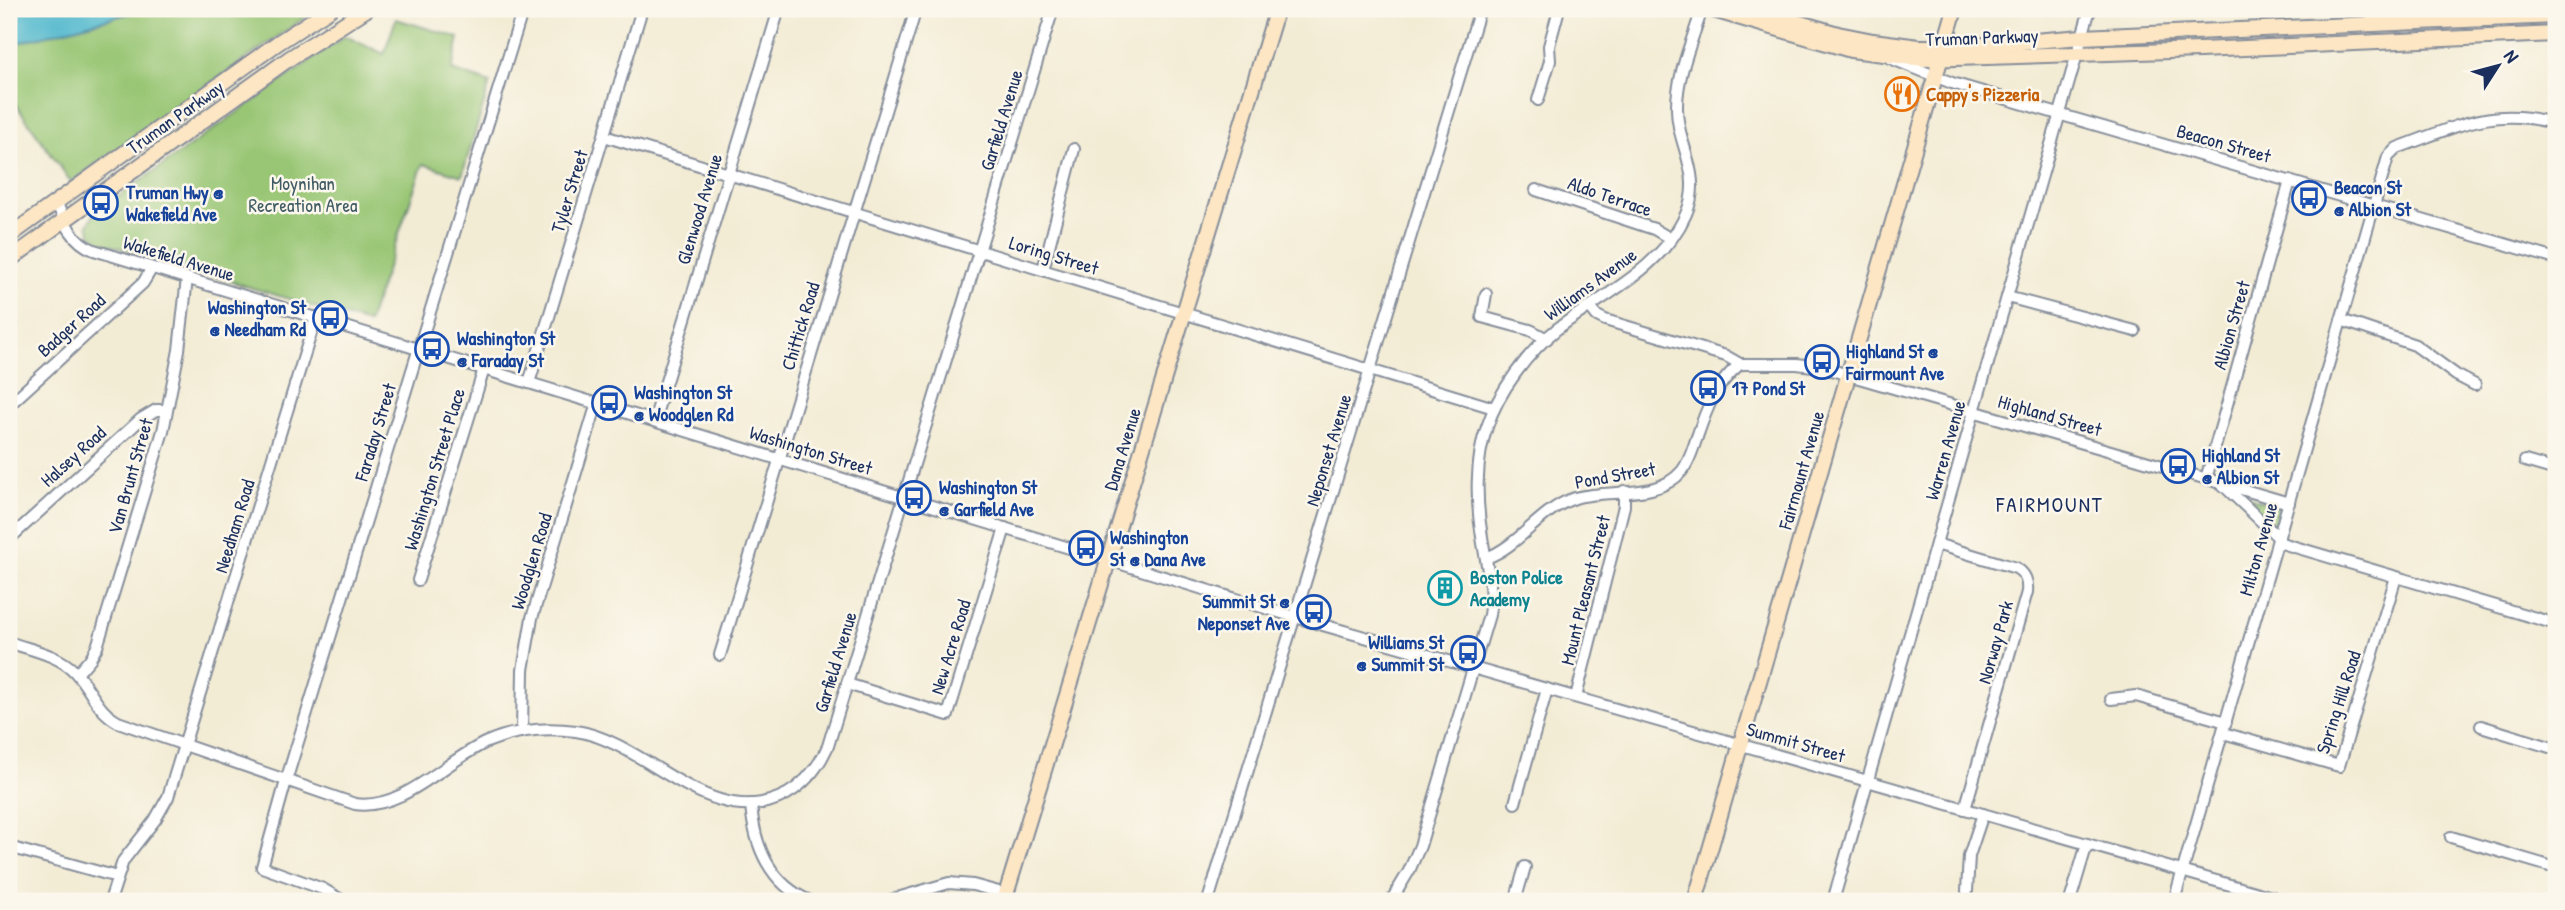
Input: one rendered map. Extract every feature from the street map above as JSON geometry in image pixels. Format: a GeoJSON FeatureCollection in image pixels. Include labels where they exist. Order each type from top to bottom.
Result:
{"type":"FeatureCollection","features":[{"type":"Feature","properties":{"kind":"main road","name":"Truman Parkway"},"geometry":{"type":"LineString","coordinates":[[9,236],[330,9]]}},
{"type":"Feature","properties":{"kind":"main road","name":"Truman Parkway"},"geometry":{"type":"LineString","coordinates":[[9,260],[295,55],[367,9]]}},
{"type":"Feature","properties":{"kind":"main road","name":"Dana Avenue"},"geometry":{"type":"LineString","coordinates":[[1005,898],[1277,9]]}},
{"type":"Feature","properties":{"kind":"main road","name":"Truman Parkway"},"geometry":{"type":"LineString","coordinates":[[1710,9],[1816,40],[1884,56],[2234,48],[2556,34]]}},
{"type":"Feature","properties":{"kind":"main road","name":"Truman Parkway"},"geometry":{"type":"LineString","coordinates":[[1751,9],[1854,38],[1943,53],[2082,37],[2556,16]]}},
{"type":"Feature","properties":{"kind":"main road","name":"Fairmount Avenue"},"geometry":{"type":"LineString","coordinates":[[1695,901],[1955,9]]}},
{"type":"Feature","properties":{"kind":"main road"},"geometry":{"type":"LineString","coordinates":[[2232,30],[2234,48]]}},
{"type":"Feature","properties":{"kind":"street","name":"Faraday Street"},"geometry":{"type":"LineString","coordinates":[[343,901],[323,889],[262,867],[523,9]]}},
{"type":"Feature","properties":{"kind":"street","name":"Tyler Street"},"geometry":{"type":"LineString","coordinates":[[529,383],[642,9]]}},
{"type":"Feature","properties":{"kind":"street","name":"Glenwood Avenue"},"geometry":{"type":"LineString","coordinates":[[654,421],[779,9]]}},
{"type":"Feature","properties":{"kind":"street","name":"Chittick Road"},"geometry":{"type":"LineString","coordinates":[[720,655],[916,9]]}},
{"type":"Feature","properties":{"kind":"street","name":"Garfield Avenue"},"geometry":{"type":"LineString","coordinates":[[77,674],[96,704],[113,719],[355,804],[384,803],[497,738],[523,732],[560,730],[597,736],[620,745],[713,799],[751,804],[783,796],[803,782],[816,768],[828,747],[1053,9]]}},
{"type":"Feature","properties":{"kind":"street","name":"Neponset Avenue"},"geometry":{"type":"LineString","coordinates":[[1209,901],[1480,9]]}},
{"type":"Feature","properties":{"kind":"street"},"geometry":{"type":"LineString","coordinates":[[1538,100],[1550,61],[1549,48],[1559,9]]}},
{"type":"Feature","properties":{"kind":"street","name":"Williams Avenue"},"geometry":{"type":"LineString","coordinates":[[1391,901],[1420,846],[1492,600],[1480,527],[1479,471],[1482,442],[1494,408],[1514,377],[1547,339],[1650,263],[1671,239],[1686,214],[1692,190],[1691,166],[1678,124],[1677,98],[1702,9]]}},
{"type":"Feature","properties":{"kind":"street","name":"Warren Avenue"},"geometry":{"type":"LineString","coordinates":[[1833,901],[2090,9]]}},
{"type":"Feature","properties":{"kind":"street","name":"Beacon Street"},"geometry":{"type":"LineString","coordinates":[[1884,56],[1936,77],[2556,259]]}},
{"type":"Feature","properties":{"kind":"street","name":"Milton Avenue"},"geometry":{"type":"LineString","coordinates":[[2174,901],[2372,205],[2389,154],[2394,149],[2492,116],[2519,116],[2556,124]]}},
{"type":"Feature","properties":{"kind":"street","name":"Loring Street"},"geometry":{"type":"LineString","coordinates":[[604,136],[1494,408]]}},
{"type":"Feature","properties":{"kind":"street"},"geometry":{"type":"LineString","coordinates":[[1043,270],[1074,149]]}},
{"type":"Feature","properties":{"kind":"street","name":"Albion Street"},"geometry":{"type":"LineString","coordinates":[[2206,479],[2290,181]]}},
{"type":"Feature","properties":{"kind":"street","name":"Aldo Terrace"},"geometry":{"type":"LineString","coordinates":[[1536,190],[1654,229],[1671,239]]}},
{"type":"Feature","properties":{"kind":"street","name":"Wakefield Avenue"},"geometry":{"type":"LineString","coordinates":[[56,201],[73,236],[83,245],[316,317]]}},
{"type":"Feature","properties":{"kind":"street","name":"Badger Road"},"geometry":{"type":"LineString","coordinates":[[9,405],[143,283],[152,268]]}},
{"type":"Feature","properties":{"kind":"street","name":"Van Brunt Street"},"geometry":{"type":"LineString","coordinates":[[77,674],[90,660],[97,647],[161,440],[179,350],[187,278]]}},
{"type":"Feature","properties":{"kind":"street"},"geometry":{"type":"LineString","coordinates":[[1486,294],[1482,317],[1530,330],[1547,339]]}},
{"type":"Feature","properties":{"kind":"street"},"geometry":{"type":"LineString","coordinates":[[2007,297],[2135,331]]}},
{"type":"Feature","properties":{"kind":"street","name":"Highland Street"},"geometry":{"type":"LineString","coordinates":[[1590,307],[1597,316],[1605,320],[1726,356],[1740,364],[1804,364],[1849,375],[2289,503]]}},
{"type":"Feature","properties":{"kind":"street","name":"Washington Street"},"geometry":{"type":"LineString","coordinates":[[316,317],[1295,617]]}},
{"type":"Feature","properties":{"kind":"street","name":"Needham Road"},"geometry":{"type":"LineString","coordinates":[[110,901],[127,855],[164,805],[185,745],[316,317]]}},
{"type":"Feature","properties":{"kind":"street"},"geometry":{"type":"LineString","coordinates":[[2341,320],[2415,345],[2456,375],[2475,385]]}},
{"type":"Feature","properties":{"kind":"street","name":"Pond Street"},"geometry":{"type":"LineString","coordinates":[[1486,558],[1499,552],[1541,517],[1569,500],[1661,486],[1682,471],[1714,393],[1740,364]]}},
{"type":"Feature","properties":{"kind":"street","name":"Washington Street Place"},"geometry":{"type":"LineString","coordinates":[[418,580],[484,369]]}},
{"type":"Feature","properties":{"kind":"street","name":"Woodglen Road"},"geometry":{"type":"LineString","coordinates":[[523,732],[523,670],[532,618],[597,403]]}},
{"type":"Feature","properties":{"kind":"street","name":"Halsey Road"},"geometry":{"type":"LineString","coordinates":[[9,539],[141,419],[156,410],[167,410]]}},
{"type":"Feature","properties":{"kind":"street"},"geometry":{"type":"LineString","coordinates":[[2525,461],[2556,470]]}},
{"type":"Feature","properties":{"kind":"street","name":"Highland Street"},"geometry":{"type":"LineString","coordinates":[[2221,483],[2278,540],[2556,624]]}},
{"type":"Feature","properties":{"kind":"street","name":"Mount Pleasant Street"},"geometry":{"type":"LineString","coordinates":[[1576,697],[1624,506],[1624,491]]}},
{"type":"Feature","properties":{"kind":"street","name":"New Acre Road"},"geometry":{"type":"LineString","coordinates":[[847,684],[948,715],[1005,528]]}},
{"type":"Feature","properties":{"kind":"street","name":"Norway Park"},"geometry":{"type":"LineString","coordinates":[[1936,544],[2016,568],[2024,574],[2027,583],[2027,592],[1965,809]]}},
{"type":"Feature","properties":{"kind":"street","name":"Spring Hill Road"},"geometry":{"type":"LineString","coordinates":[[2224,727],[2339,766],[2396,577]]}},
{"type":"Feature","properties":{"kind":"street","name":"Summit Street"},"geometry":{"type":"LineString","coordinates":[[1295,617],[2286,901]]}},
{"type":"Feature","properties":{"kind":"street"},"geometry":{"type":"LineString","coordinates":[[9,642],[58,659],[77,674]]}},
{"type":"Feature","properties":{"kind":"street"},"geometry":{"type":"LineString","coordinates":[[1515,803],[1548,689]]}},
{"type":"Feature","properties":{"kind":"street"},"geometry":{"type":"LineString","coordinates":[[2111,699],[2136,696],[2224,727]]}},
{"type":"Feature","properties":{"kind":"street"},"geometry":{"type":"LineString","coordinates":[[2481,726],[2556,749]]}},
{"type":"Feature","properties":{"kind":"street"},"geometry":{"type":"LineString","coordinates":[[751,804],[757,842],[768,866],[785,886],[810,901]]}},
{"type":"Feature","properties":{"kind":"street"},"geometry":{"type":"LineString","coordinates":[[1967,891],[1969,856],[1983,814]]}},
{"type":"Feature","properties":{"kind":"street"},"geometry":{"type":"LineString","coordinates":[[2451,837],[2556,868]]}},
{"type":"Feature","properties":{"kind":"street"},"geometry":{"type":"LineString","coordinates":[[2070,901],[2087,844]]}},
{"type":"Feature","properties":{"kind":"street"},"geometry":{"type":"LineString","coordinates":[[9,847],[117,877]]}},
{"type":"Feature","properties":{"kind":"street"},"geometry":{"type":"LineString","coordinates":[[1515,901],[1525,867]]}},
{"type":"Feature","properties":{"kind":"street"},"geometry":{"type":"LineString","coordinates":[[887,901],[949,883],[973,885],[1005,898]]}},
{"type":"Feature","properties":{"kind":"green space"},"geometry":{"type":"Polygon","coordinates":[[[146,9],[317,9],[71,182],[9,95],[9,45],[146,9]]]}},
{"type":"Feature","properties":{"kind":"green space","name":"Moynihan Recreation Area"},"geometry":{"type":"Polygon","coordinates":[[[396,19],[459,38],[452,70],[490,83],[462,176],[423,164],[368,323],[100,242],[91,234],[88,225],[94,214],[345,36],[384,54],[396,19]]]}},
{"type":"Feature","properties":{"kind":"green space"},"geometry":{"type":"Polygon","coordinates":[[[2241,495],[2279,506],[2273,525],[2241,495]]]}},
{"type":"Feature","properties":{"kind":"water"},"geometry":{"type":"Polygon","coordinates":[[[9,9],[146,9],[9,45],[9,9]]]}},
{"type":"Feature","properties":{"kind":"place","name":"Cappy's Pizzeria"},"geometry":{"type":"Point","coordinates":[1902,94]}},
{"type":"Feature","properties":{"kind":"place","name":"Beacon St @ Albion St"},"geometry":{"type":"Point","coordinates":[2309,198]}},
{"type":"Feature","properties":{"kind":"place","name":"Truman Hwy @ Wakefield Ave"},"geometry":{"type":"Point","coordinates":[101,203]}},
{"type":"Feature","properties":{"kind":"place","name":"Washington St @ Needham Rd"},"geometry":{"type":"Point","coordinates":[330,318]}},
{"type":"Feature","properties":{"kind":"place","name":"Washington St @ Faraday St"},"geometry":{"type":"Point","coordinates":[432,349]}},
{"type":"Feature","properties":{"kind":"place","name":"Highland St @ Fairmount Ave"},"geometry":{"type":"Point","coordinates":[1822,362]}},
{"type":"Feature","properties":{"kind":"place","name":"17 Pond St"},"geometry":{"type":"Point","coordinates":[1708,388]}},
{"type":"Feature","properties":{"kind":"place","name":"Washington St @ Woodglen Rd"},"geometry":{"type":"Point","coordinates":[609,403]}},
{"type":"Feature","properties":{"kind":"place","name":"Highland St @ Albion St"},"geometry":{"type":"Point","coordinates":[2178,466]}},
{"type":"Feature","properties":{"kind":"place","name":"Washington St @ Garfield Ave"},"geometry":{"type":"Point","coordinates":[914,498]}},
{"type":"Feature","properties":{"kind":"place","name":"Washington St @ Dana Ave"},"geometry":{"type":"Point","coordinates":[1086,548]}},
{"type":"Feature","properties":{"kind":"place","name":"Boston Police Academy"},"geometry":{"type":"Point","coordinates":[1445,588]}},
{"type":"Feature","properties":{"kind":"place","name":"Summit St @ Neponset Ave"},"geometry":{"type":"Point","coordinates":[1314,612]}},
{"type":"Feature","properties":{"kind":"place","name":"Williams St @ Summit St"},"geometry":{"type":"Point","coordinates":[1468,653]}},
{"type":"Feature","properties":{"kind":"district","name":"FAIRMOUNT"},"geometry":{"type":"Point","coordinates":[2050,504]}}]}
